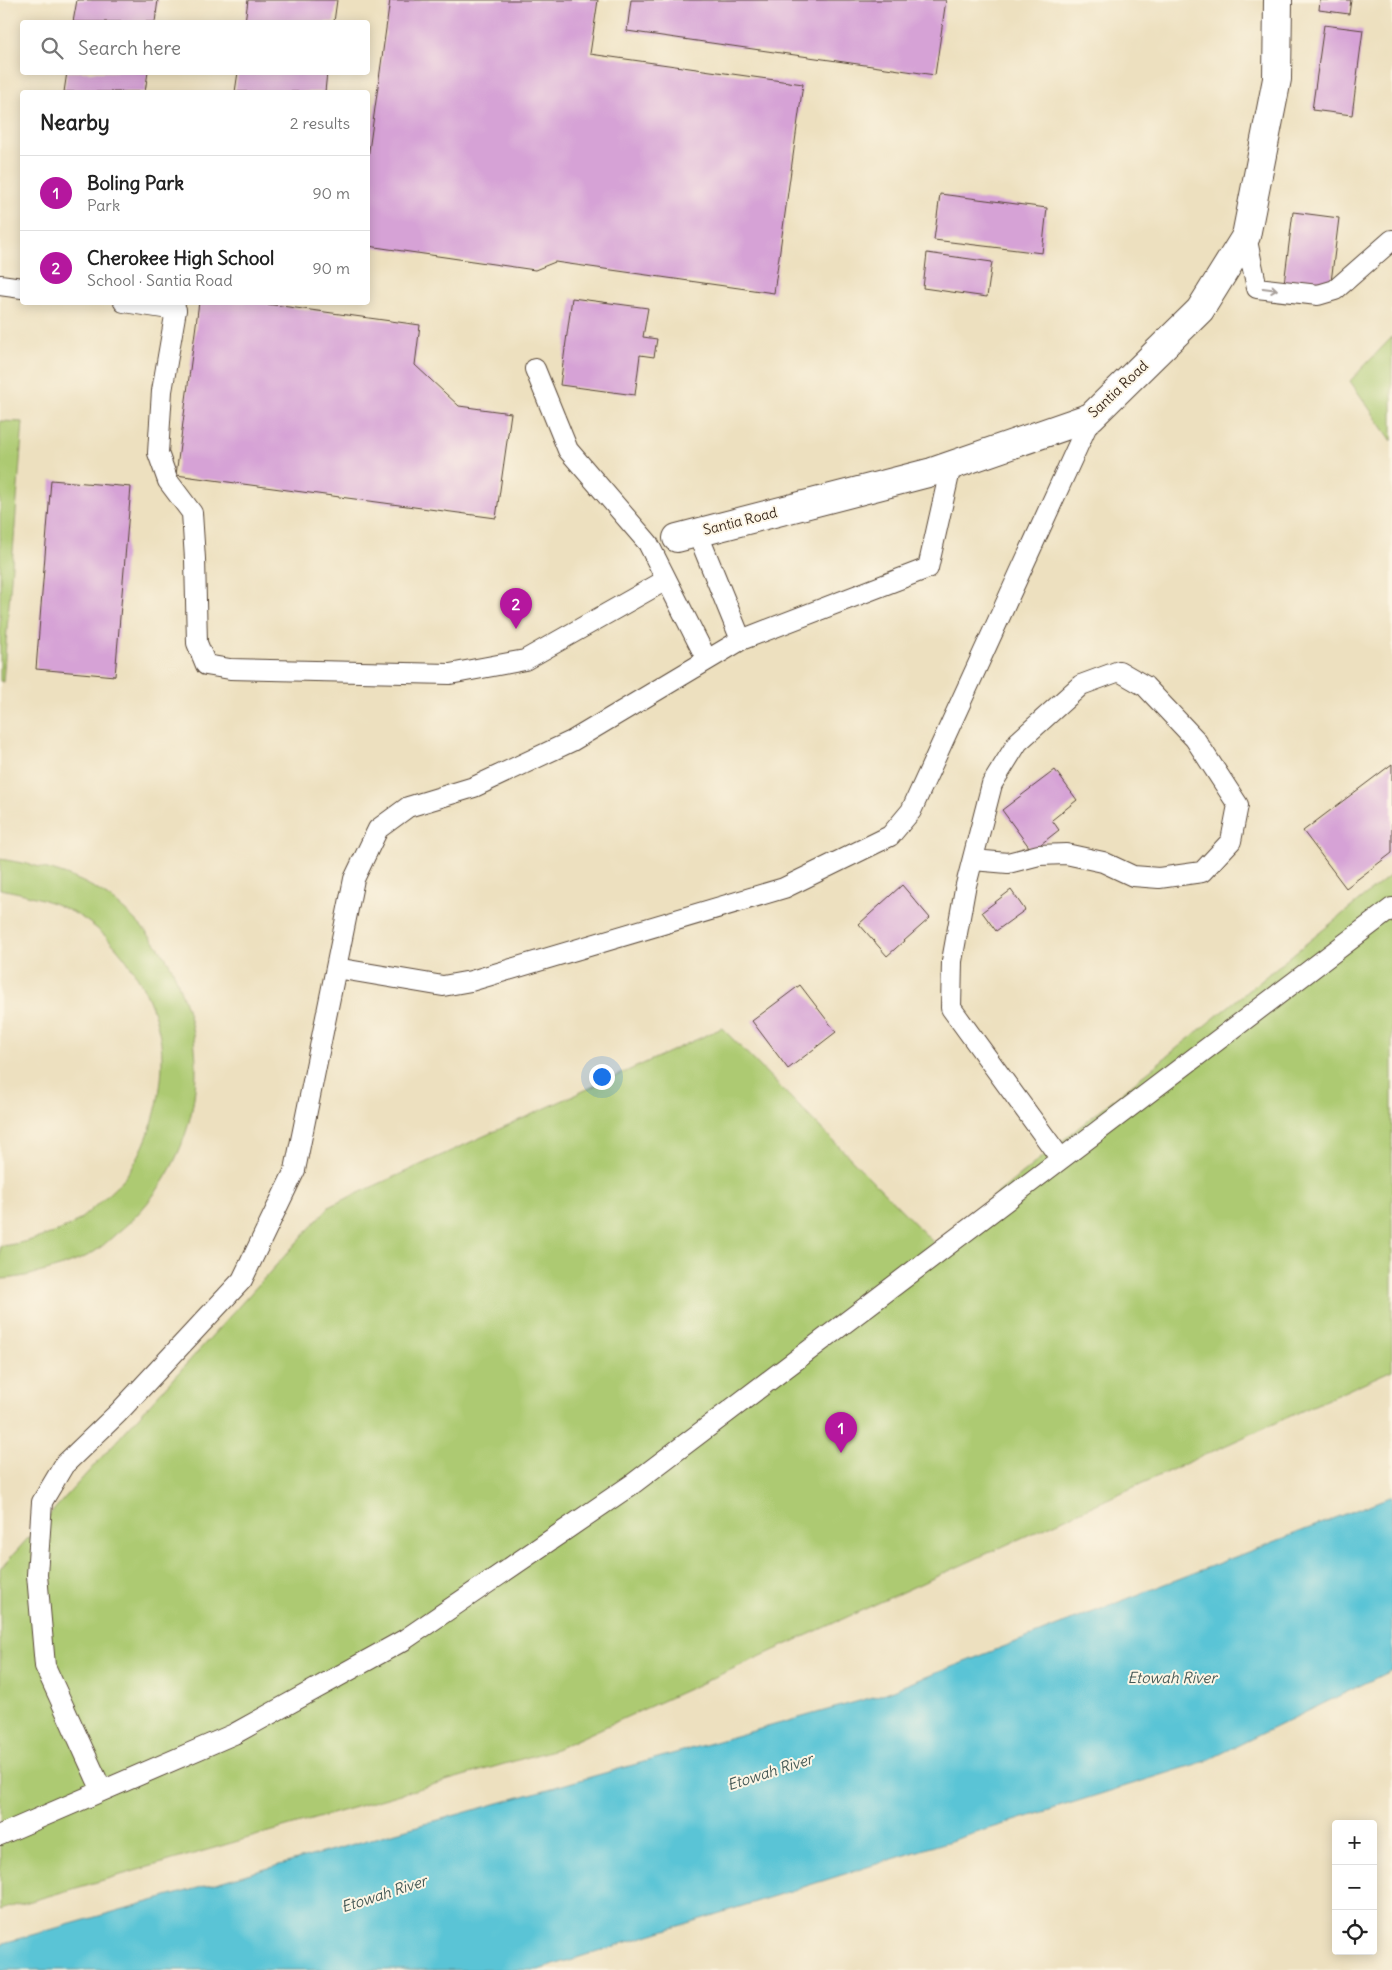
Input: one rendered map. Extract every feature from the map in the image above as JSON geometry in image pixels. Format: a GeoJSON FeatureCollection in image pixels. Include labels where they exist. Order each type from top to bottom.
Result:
{"type":"FeatureCollection","features":[{"type":"Feature","properties":{"kind":"street","name":"Santia Road"},"geometry":{"type":"LineString","coordinates":[[687,535],[932,472],[1091,417],[1200,310],[1246,236],[1277,79],[1278,0]]}},
{"type":"Feature","properties":{"kind":"lane"},"geometry":{"type":"LineString","coordinates":[[1246,236],[1257,288],[1318,295],[1335,290],[1392,240]]}},
{"type":"Feature","properties":{"kind":"lane"},"geometry":{"type":"LineString","coordinates":[[0,285],[20,288]]}},
{"type":"Feature","properties":{"kind":"lane"},"geometry":{"type":"LineString","coordinates":[[144,305],[176,310],[162,391],[158,453],[168,481],[192,514],[197,643],[206,666],[230,669],[450,674],[525,660],[666,580]]}},
{"type":"Feature","properties":{"kind":"lane"},"geometry":{"type":"LineString","coordinates":[[535,368],[568,450],[648,543],[707,660]]}},
{"type":"Feature","properties":{"kind":"lane"},"geometry":{"type":"LineString","coordinates":[[336,968],[443,986],[471,981],[784,888],[890,836],[911,811],[1091,417]]}},
{"type":"Feature","properties":{"kind":"lane"},"geometry":{"type":"LineString","coordinates":[[102,1792],[45,1666],[37,1575],[42,1502],[64,1465],[118,1413],[242,1280],[295,1170],[354,879],[378,829],[408,807],[474,787],[572,741],[741,640],[928,568],[950,466]]}},
{"type":"Feature","properties":{"kind":"lane"},"geometry":{"type":"LineString","coordinates":[[687,535],[741,640]]}},
{"type":"Feature","properties":{"kind":"lane"},"geometry":{"type":"LineString","coordinates":[[973,860],[1008,863],[1039,855],[1066,854],[1103,862],[1133,876],[1159,878],[1202,872],[1231,841],[1238,804],[1195,739],[1145,686],[1119,671],[1081,685],[1018,742],[992,784],[965,889],[952,961],[951,1008],[1061,1159]]}},
{"type":"Feature","properties":{"kind":"lane"},"geometry":{"type":"LineString","coordinates":[[0,1835],[234,1734],[404,1640],[634,1483],[1392,908]]}},
{"type":"Feature","properties":{"kind":"green space"},"geometry":{"type":"Polygon","coordinates":[[[1392,337],[1392,441],[1350,381],[1392,337]]]}},
{"type":"Feature","properties":{"kind":"green space"},"geometry":{"type":"Polygon","coordinates":[[[0,421],[23,422],[3,682],[0,681],[0,421]]]}},
{"type":"Feature","properties":{"kind":"green space"},"geometry":{"type":"Polygon","coordinates":[[[0,859],[31,865],[75,878],[115,902],[137,922],[157,945],[174,972],[191,1024],[196,1058],[195,1091],[189,1123],[178,1154],[162,1183],[142,1210],[103,1246],[85,1257],[22,1277],[0,1279],[0,1246],[17,1244],[57,1232],[73,1224],[126,1176],[135,1162],[150,1130],[159,1095],[162,1060],[158,1026],[153,1009],[137,977],[116,948],[91,924],[70,911],[36,897],[0,889],[0,859]]]}},
{"type":"Feature","properties":{"kind":"green space"},"geometry":{"type":"Polygon","coordinates":[[[1392,874],[1392,1370],[556,1749],[0,1910],[0,1569],[330,1206],[722,1028],[935,1244],[1392,874]]]}},
{"type":"Feature","properties":{"kind":"water","name":"Etowah River"},"geometry":{"type":"Polygon","coordinates":[[[1392,1496],[1392,1670],[1206,1761],[538,1970],[0,1970],[0,1944],[877,1696],[1392,1496]]]}},
{"type":"Feature","properties":{"kind":"building"},"geometry":{"type":"Polygon","coordinates":[[[77,0],[158,0],[155,20],[73,20],[77,0]]]}},
{"type":"Feature","properties":{"kind":"building"},"geometry":{"type":"Polygon","coordinates":[[[248,0],[337,0],[334,20],[245,20],[248,0]]]}},
{"type":"Feature","properties":{"kind":"building"},"geometry":{"type":"Polygon","coordinates":[[[390,0],[598,0],[590,54],[803,84],[774,293],[555,262],[535,270],[370,246],[370,144],[390,0]]]}},
{"type":"Feature","properties":{"kind":"building"},"geometry":{"type":"Polygon","coordinates":[[[631,0],[946,0],[935,75],[627,31],[631,0]]]}},
{"type":"Feature","properties":{"kind":"building"},"geometry":{"type":"Polygon","coordinates":[[[1320,0],[1351,0],[1349,14],[1319,10],[1320,0]]]}},
{"type":"Feature","properties":{"kind":"building"},"geometry":{"type":"Polygon","coordinates":[[[1324,25],[1363,30],[1352,115],[1312,110],[1324,25]]]}},
{"type":"Feature","properties":{"kind":"building"},"geometry":{"type":"Polygon","coordinates":[[[67,75],[148,75],[145,90],[64,90],[67,75]]]}},
{"type":"Feature","properties":{"kind":"building"},"geometry":{"type":"Polygon","coordinates":[[[238,75],[327,75],[325,90],[235,90],[238,75]]]}},
{"type":"Feature","properties":{"kind":"building"},"geometry":{"type":"Polygon","coordinates":[[[940,194],[1047,208],[1042,253],[934,240],[940,194]]]}},
{"type":"Feature","properties":{"kind":"building"},"geometry":{"type":"Polygon","coordinates":[[[1293,212],[1339,218],[1330,290],[1284,284],[1293,212]]]}},
{"type":"Feature","properties":{"kind":"building"},"geometry":{"type":"Polygon","coordinates":[[[927,253],[992,262],[987,297],[923,288],[927,253]]]}},
{"type":"Feature","properties":{"kind":"building"},"geometry":{"type":"Polygon","coordinates":[[[572,298],[648,308],[643,337],[657,339],[654,357],[640,355],[635,395],[560,385],[572,298]]]}},
{"type":"Feature","properties":{"kind":"building"},"geometry":{"type":"Polygon","coordinates":[[[199,305],[274,305],[420,325],[415,365],[459,406],[511,413],[496,518],[176,475],[199,305]]]}},
{"type":"Feature","properties":{"kind":"building"},"geometry":{"type":"Polygon","coordinates":[[[51,480],[131,487],[115,676],[36,669],[51,480]]]}},
{"type":"Feature","properties":{"kind":"building"},"geometry":{"type":"Polygon","coordinates":[[[1392,764],[1392,853],[1346,888],[1303,831],[1392,764]]]}},
{"type":"Feature","properties":{"kind":"building"},"geometry":{"type":"Polygon","coordinates":[[[1055,770],[1077,800],[1052,820],[1059,830],[1032,851],[1002,810],[1055,770]]]}},
{"type":"Feature","properties":{"kind":"building"},"geometry":{"type":"Polygon","coordinates":[[[902,885],[930,918],[887,956],[859,924],[902,885]]]}},
{"type":"Feature","properties":{"kind":"building"},"geometry":{"type":"Polygon","coordinates":[[[1011,890],[1025,910],[996,931],[982,912],[1011,890]]]}},
{"type":"Feature","properties":{"kind":"building"},"geometry":{"type":"Polygon","coordinates":[[[800,985],[836,1032],[788,1069],[752,1021],[800,985]]]}},
{"type":"Feature","properties":{"kind":"place","name":"Cherokee High School"},"geometry":{"type":"Point","coordinates":[516,629]}},
{"type":"Feature","properties":{"kind":"place","name":"Boling Park"},"geometry":{"type":"Point","coordinates":[841,1453]}}]}
